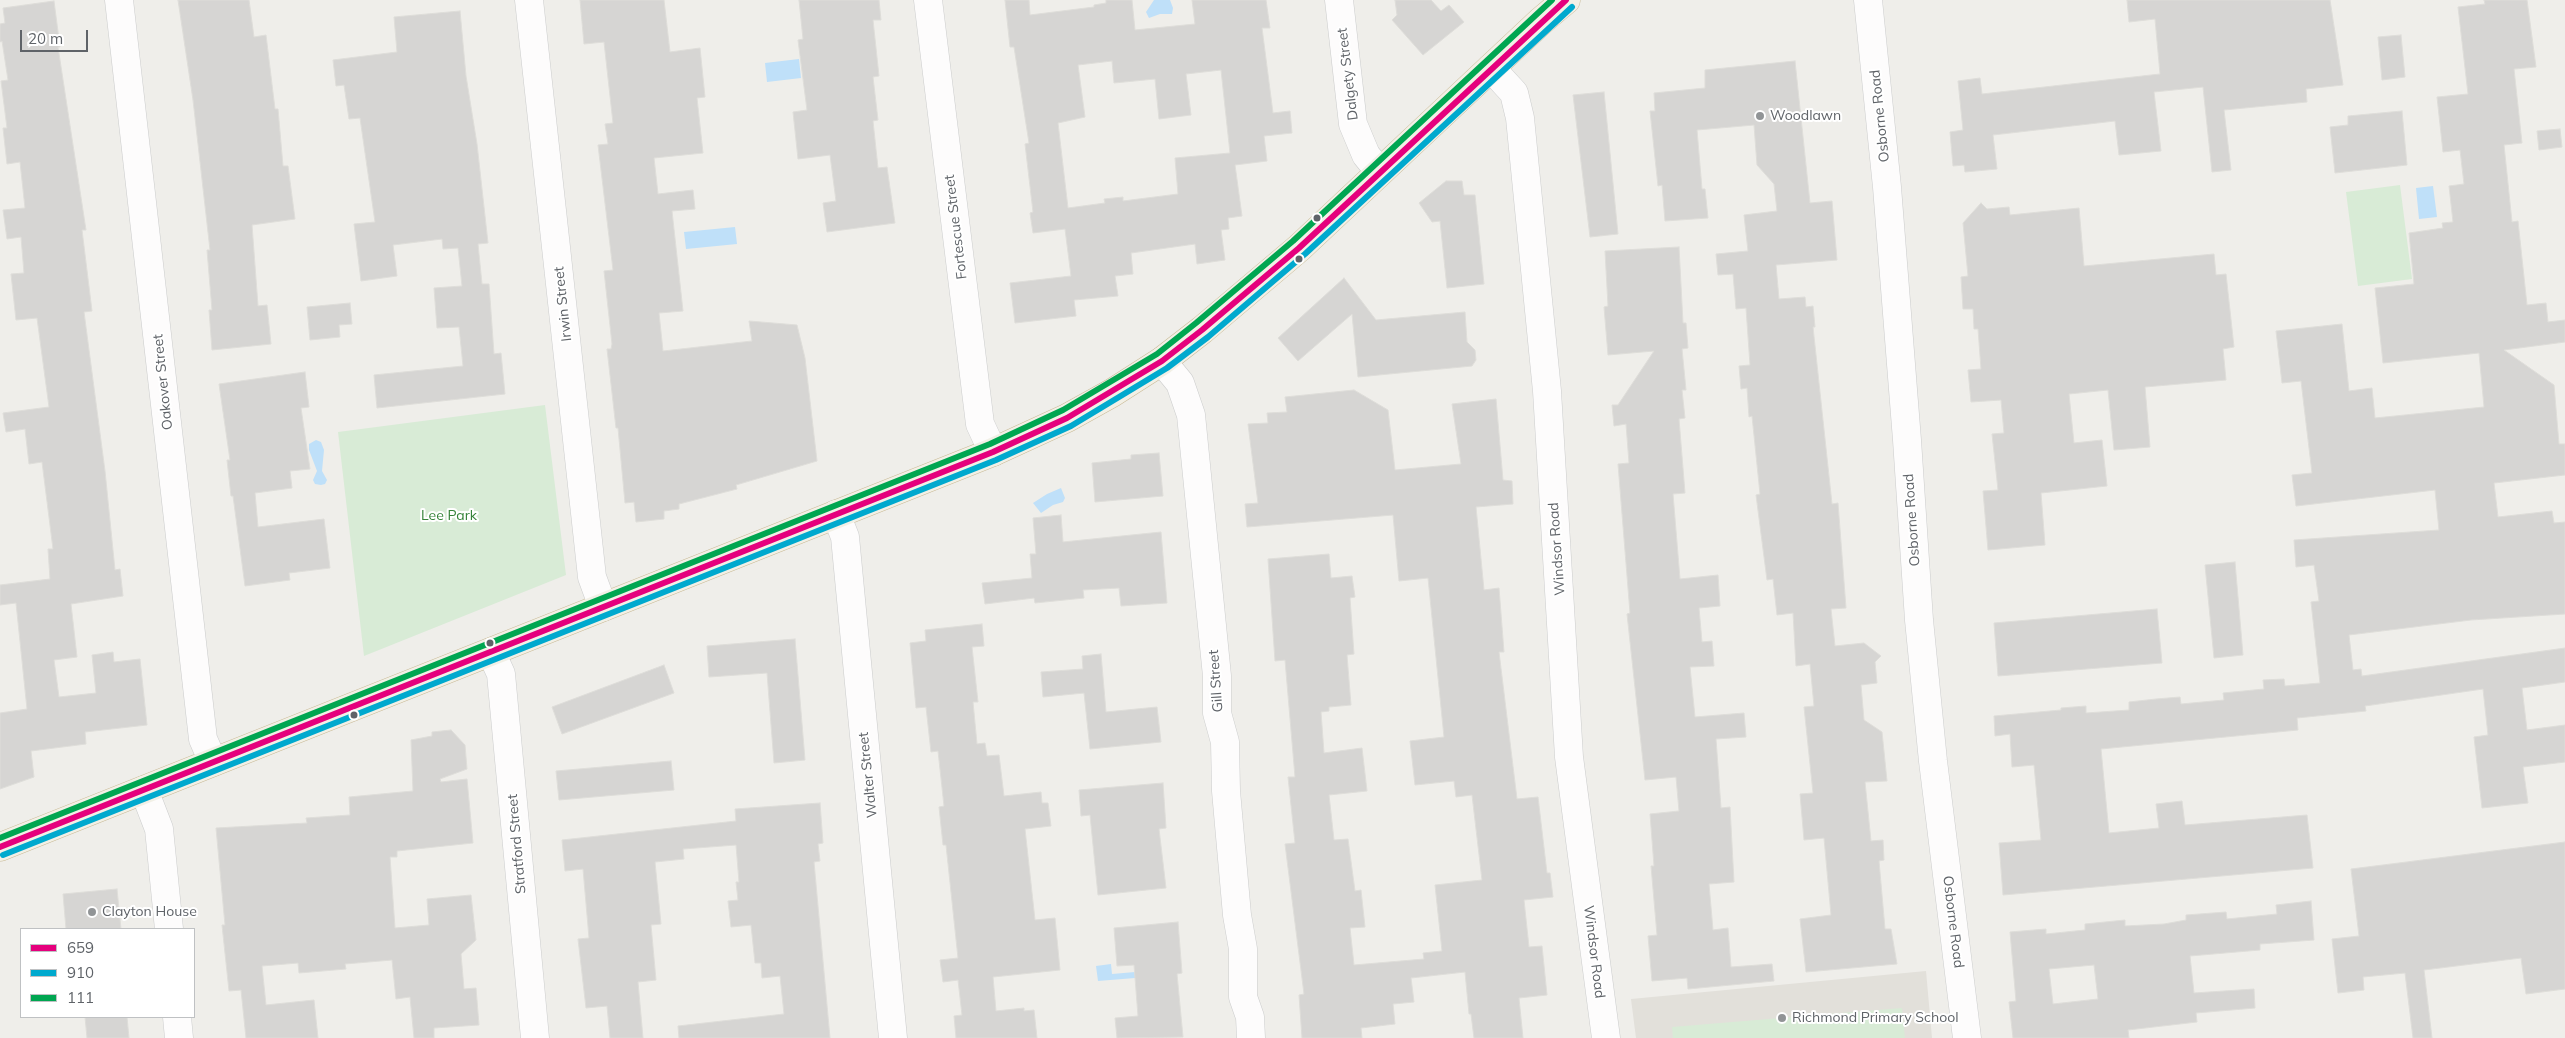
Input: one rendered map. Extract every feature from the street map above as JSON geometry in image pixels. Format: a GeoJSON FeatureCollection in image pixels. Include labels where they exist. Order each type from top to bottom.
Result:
{"type":"FeatureCollection","features":[{"type":"Feature","properties":{"kind":"highway"},"geometry":{"type":"LineString","coordinates":[[0,847],[993,452],[1067,418],[1162,361],[1202,330],[1299,248],[1566,0]]}},
{"type":"Feature","properties":{"kind":"street","name":"Oakover Street"},"geometry":{"type":"LineString","coordinates":[[120,0],[203,739],[213,762]]}},
{"type":"Feature","properties":{"kind":"street","name":"Irwin Street"},"geometry":{"type":"LineString","coordinates":[[530,0],[592,577],[603,607]]}},
{"type":"Feature","properties":{"kind":"street","name":"Fortescue Street"},"geometry":{"type":"LineString","coordinates":[[928,0],[980,424],[993,452]]}},
{"type":"Feature","properties":{"kind":"street","name":"Dalgety Street"},"geometry":{"type":"LineString","coordinates":[[1339,0],[1353,124],[1366,156],[1380,171]]}},
{"type":"Feature","properties":{"kind":"street","name":"Osborne Road"},"geometry":{"type":"LineString","coordinates":[[1868,0],[1889,206],[1908,440],[1919,620],[1933,761],[1968,1038]]}},
{"type":"Feature","properties":{"kind":"street","name":"Windsor Road"},"geometry":{"type":"LineString","coordinates":[[1491,68],[1514,93],[1520,118],[1547,391],[1570,757],[1606,1038]]}},
{"type":"Feature","properties":{"kind":"street","name":"Gill Street"},"geometry":{"type":"LineString","coordinates":[[1162,361],[1180,383],[1191,415],[1216,676],[1217,713],[1225,742],[1226,791],[1237,915],[1243,949],[1243,997],[1250,1017],[1251,1038]]}},
{"type":"Feature","properties":{"kind":"street","name":"Walter Street"},"geometry":{"type":"LineString","coordinates":[[836,514],[845,537],[893,1038]]}},
{"type":"Feature","properties":{"kind":"street","name":"Stratford Street"},"geometry":{"type":"LineString","coordinates":[[491,652],[500,674],[535,1038]]}},
{"type":"Feature","properties":{"kind":"street"},"geometry":{"type":"LineString","coordinates":[[144,790],[159,829],[169,928]]}},
{"type":"Feature","properties":{"kind":"street"},"geometry":{"type":"LineString","coordinates":[[177,1018],[179,1038]]}},
{"type":"Feature","properties":{"kind":"shaded area","name":"Richmond Primary School"},"geometry":{"type":"Polygon","coordinates":[[[1926,971],[1932,1038],[1636,1038],[1631,999],[1926,971]]]}},
{"type":"Feature","properties":{"kind":"green space"},"geometry":{"type":"Polygon","coordinates":[[[2400,185],[2412,279],[2358,286],[2346,192],[2400,185]]]}},
{"type":"Feature","properties":{"kind":"green space","name":"Lee Park"},"geometry":{"type":"Polygon","coordinates":[[[545,405],[566,575],[364,656],[338,432],[545,405]]]}},
{"type":"Feature","properties":{"kind":"green space"},"geometry":{"type":"Polygon","coordinates":[[[1902,1008],[1905,1038],[1673,1038],[1672,1027],[1902,1008]]]}},
{"type":"Feature","properties":{"kind":"water"},"geometry":{"type":"Polygon","coordinates":[[[1154,0],[1170,0],[1173,8],[1172,14],[1160,14],[1149,18],[1146,12],[1154,0]]]}},
{"type":"Feature","properties":{"kind":"water"},"geometry":{"type":"Polygon","coordinates":[[[799,59],[801,78],[767,82],[765,63],[799,59]]]}},
{"type":"Feature","properties":{"kind":"water"},"geometry":{"type":"Polygon","coordinates":[[[2433,186],[2437,217],[2419,219],[2416,188],[2433,186]]]}},
{"type":"Feature","properties":{"kind":"water"},"geometry":{"type":"Polygon","coordinates":[[[735,227],[737,244],[686,249],[684,232],[735,227]]]}},
{"type":"Feature","properties":{"kind":"water"},"geometry":{"type":"Polygon","coordinates":[[[316,440],[321,442],[324,450],[322,471],[327,480],[325,484],[321,485],[315,484],[313,480],[317,471],[309,450],[309,444],[316,440]]]}},
{"type":"Feature","properties":{"kind":"water"},"geometry":{"type":"Polygon","coordinates":[[[1061,488],[1065,498],[1063,502],[1053,505],[1041,513],[1033,503],[1061,488]]]}},
{"type":"Feature","properties":{"kind":"water"},"geometry":{"type":"Polygon","coordinates":[[[1111,964],[1112,974],[1135,972],[1135,978],[1098,981],[1096,966],[1111,964]]]}},
{"type":"Feature","properties":{"kind":"building"},"geometry":{"type":"Polygon","coordinates":[[[178,0],[249,0],[254,37],[266,35],[275,109],[278,109],[283,166],[288,166],[295,219],[252,225],[258,306],[267,305],[271,344],[212,350],[209,310],[212,310],[207,250],[210,250],[193,100],[178,0]]]}},
{"type":"Feature","properties":{"kind":"building"},"geometry":{"type":"Polygon","coordinates":[[[580,0],[664,0],[670,52],[700,48],[705,97],[697,98],[703,153],[654,158],[658,194],[693,190],[695,209],[672,211],[683,311],[659,313],[663,351],[752,341],[749,321],[797,325],[805,358],[817,461],[736,485],[737,489],[679,504],[679,509],[664,511],[664,519],[636,522],[634,502],[625,503],[618,428],[616,428],[607,349],[611,349],[612,344],[604,271],[613,270],[598,145],[608,144],[605,124],[613,123],[604,42],[584,44],[580,0]]]}},
{"type":"Feature","properties":{"kind":"building"},"geometry":{"type":"Polygon","coordinates":[[[799,0],[879,0],[881,20],[873,20],[879,76],[873,77],[878,120],[873,121],[878,168],[887,167],[895,223],[827,232],[823,203],[836,201],[830,155],[798,159],[793,112],[807,110],[798,40],[803,39],[799,0]]]}},
{"type":"Feature","properties":{"kind":"building"},"geometry":{"type":"Polygon","coordinates":[[[1005,0],[1029,0],[1030,15],[1094,7],[1094,5],[1106,3],[1106,0],[1132,0],[1135,30],[1195,24],[1192,0],[1266,0],[1270,28],[1262,28],[1273,113],[1290,111],[1292,133],[1264,136],[1267,161],[1235,165],[1242,216],[1228,218],[1229,229],[1221,230],[1225,260],[1197,264],[1195,244],[1131,253],[1133,274],[1115,276],[1118,296],[1074,300],[1076,316],[1015,323],[1010,283],[1071,276],[1065,229],[1033,233],[1030,213],[1033,212],[1025,144],[1029,143],[1014,47],[1010,47],[1005,0]],[[1112,61],[1078,65],[1085,117],[1058,123],[1068,208],[1105,203],[1104,199],[1123,197],[1123,201],[1178,194],[1175,158],[1230,153],[1221,70],[1186,74],[1191,115],[1159,119],[1155,79],[1114,83],[1112,61]]]}},
{"type":"Feature","properties":{"kind":"building"},"geometry":{"type":"Polygon","coordinates":[[[1395,0],[1431,0],[1441,11],[1449,5],[1464,22],[1423,55],[1392,20],[1397,15],[1395,0]]]}},
{"type":"Feature","properties":{"kind":"building"},"geometry":{"type":"Polygon","coordinates":[[[2127,0],[2330,0],[2343,85],[2306,89],[2307,102],[2224,110],[2231,170],[2212,172],[2203,87],[2154,92],[2161,151],[2119,155],[2115,121],[1993,135],[1997,169],[1965,172],[1964,165],[1953,166],[1950,132],[1963,130],[1958,81],[1980,78],[1982,94],[2160,74],[2155,19],[2129,22],[2127,0]]]}},
{"type":"Feature","properties":{"kind":"building"},"geometry":{"type":"Polygon","coordinates":[[[2484,0],[2527,0],[2536,67],[2514,69],[2522,143],[2504,145],[2512,222],[2518,221],[2527,305],[2546,303],[2548,322],[2565,320],[2565,342],[2504,350],[2554,385],[2559,444],[2565,444],[2565,475],[2494,483],[2498,517],[2552,511],[2554,523],[2565,522],[2565,614],[2471,620],[2349,635],[2353,670],[2361,669],[2362,676],[2565,648],[2565,682],[2522,688],[2527,730],[2565,725],[2565,762],[2523,767],[2528,803],[2482,808],[2474,737],[2488,735],[2483,689],[2365,706],[2366,711],[2297,718],[2298,730],[2101,749],[2109,833],[2159,828],[2156,804],[2182,801],[2185,825],[2307,815],[2313,868],[2003,895],[1999,843],[2041,840],[2034,765],[2012,767],[2010,734],[1995,736],[1994,716],[2086,706],[2086,713],[2129,710],[2129,702],[2180,697],[2181,704],[2224,700],[2223,693],[2264,689],[2263,680],[2284,679],[2285,686],[2320,683],[2311,602],[2319,601],[2314,565],[2296,567],[2294,540],[2439,530],[2435,490],[2296,506],[2292,475],[2312,473],[2301,381],[2282,383],[2276,331],[2342,324],[2349,391],[2372,388],[2375,418],[2484,407],[2479,353],[2383,363],[2375,288],[2414,284],[2409,233],[2443,228],[2442,223],[2453,222],[2449,186],[2464,184],[2460,150],[2443,152],[2437,97],[2468,94],[2458,7],[2485,4],[2484,0]]]}},
{"type":"Feature","properties":{"kind":"building"},"geometry":{"type":"Polygon","coordinates":[[[54,1],[60,47],[58,47],[86,230],[82,230],[92,311],[84,312],[105,471],[115,570],[120,569],[123,596],[71,604],[77,657],[54,660],[59,697],[96,693],[92,655],[113,652],[114,662],[140,659],[147,725],[85,732],[86,744],[31,751],[34,777],[0,789],[0,713],[27,709],[16,603],[0,605],[0,585],[50,579],[48,549],[53,549],[42,462],[29,464],[25,429],[6,432],[3,413],[49,407],[37,318],[16,320],[11,274],[24,273],[21,237],[7,239],[3,210],[25,208],[20,162],[7,164],[3,128],[7,128],[1,81],[8,80],[2,41],[0,42],[0,24],[5,23],[3,8],[54,1]]]}},
{"type":"Feature","properties":{"kind":"building"},"geometry":{"type":"Polygon","coordinates":[[[460,11],[466,76],[477,144],[488,243],[478,244],[482,284],[489,284],[494,354],[501,353],[505,394],[377,408],[374,375],[463,366],[459,327],[437,328],[434,288],[462,286],[458,248],[443,249],[442,239],[393,245],[397,276],[361,281],[354,224],[375,222],[360,118],[349,119],[344,85],[336,86],[333,60],[397,52],[394,17],[460,11]]]}},
{"type":"Feature","properties":{"kind":"building"},"geometry":{"type":"Polygon","coordinates":[[[2401,35],[2405,77],[2382,80],[2378,37],[2401,35]]]}},
{"type":"Feature","properties":{"kind":"building"},"geometry":{"type":"Polygon","coordinates":[[[1795,61],[1810,203],[1832,201],[1837,260],[1776,265],[1779,299],[1805,297],[1806,307],[1813,306],[1815,327],[1813,327],[1832,504],[1838,503],[1846,608],[1831,609],[1835,646],[1864,643],[1881,656],[1875,662],[1877,683],[1861,685],[1864,720],[1882,732],[1887,781],[1865,782],[1871,841],[1883,840],[1884,860],[1879,861],[1885,929],[1891,929],[1897,964],[1806,972],[1800,919],[1831,915],[1824,838],[1804,840],[1800,794],[1813,793],[1804,707],[1814,706],[1810,664],[1796,666],[1793,613],[1777,615],[1773,579],[1767,580],[1756,495],[1760,494],[1752,416],[1749,417],[1747,388],[1741,389],[1739,366],[1750,365],[1746,308],[1736,309],[1733,274],[1718,275],[1716,254],[1748,251],[1744,215],[1777,211],[1774,184],[1757,165],[1754,125],[1697,130],[1702,189],[1705,189],[1708,218],[1665,221],[1662,185],[1658,186],[1650,111],[1655,111],[1654,93],[1705,88],[1705,70],[1795,61]]]}},
{"type":"Feature","properties":{"kind":"building"},"geometry":{"type":"Polygon","coordinates":[[[1604,92],[1618,234],[1590,237],[1573,95],[1604,92]]]}},
{"type":"Feature","properties":{"kind":"building"},"geometry":{"type":"Polygon","coordinates":[[[2402,111],[2407,165],[2335,173],[2330,127],[2348,125],[2348,116],[2402,111]]]}},
{"type":"Feature","properties":{"kind":"building"},"geometry":{"type":"Polygon","coordinates":[[[2560,129],[2562,147],[2539,150],[2537,131],[2560,129]]]}},
{"type":"Feature","properties":{"kind":"building"},"geometry":{"type":"Polygon","coordinates":[[[1446,181],[1462,181],[1464,195],[1475,195],[1484,284],[1447,288],[1440,221],[1432,222],[1419,203],[1446,181]]]}},
{"type":"Feature","properties":{"kind":"building"},"geometry":{"type":"Polygon","coordinates":[[[1981,203],[1987,209],[2009,207],[2010,215],[2079,208],[2084,266],[2214,254],[2216,275],[2226,274],[2234,347],[2223,349],[2226,380],[2145,387],[2150,447],[2114,450],[2108,390],[2069,394],[2074,443],[2102,440],[2107,486],[2041,493],[2045,545],[1988,550],[1983,491],[1998,490],[1992,434],[2004,433],[2001,400],[1971,402],[1968,370],[1981,369],[1978,329],[1974,329],[1973,309],[1963,309],[1961,277],[1968,276],[1963,223],[1981,203]]]}},
{"type":"Feature","properties":{"kind":"building"},"geometry":{"type":"Polygon","coordinates":[[[1679,247],[1683,323],[1686,323],[1688,348],[1682,349],[1686,390],[1682,390],[1685,418],[1679,419],[1685,493],[1673,494],[1680,579],[1718,575],[1720,606],[1699,608],[1702,642],[1712,641],[1714,666],[1690,667],[1695,717],[1744,713],[1746,737],[1716,739],[1721,808],[1730,807],[1734,882],[1709,884],[1713,930],[1728,928],[1731,967],[1772,964],[1774,981],[1688,989],[1687,978],[1652,981],[1648,936],[1657,935],[1651,866],[1654,866],[1650,814],[1679,811],[1676,777],[1645,780],[1627,614],[1630,613],[1618,464],[1629,463],[1626,424],[1614,426],[1612,405],[1618,405],[1654,351],[1608,355],[1604,307],[1608,306],[1605,251],[1679,247]]]}},
{"type":"Feature","properties":{"kind":"building"},"geometry":{"type":"Polygon","coordinates":[[[1344,278],[1376,320],[1465,312],[1467,342],[1475,350],[1476,360],[1472,366],[1358,377],[1352,314],[1298,361],[1278,338],[1344,278]]]}},
{"type":"Feature","properties":{"kind":"building"},"geometry":{"type":"Polygon","coordinates":[[[350,303],[352,324],[339,325],[340,337],[310,340],[307,307],[350,303]]]}},
{"type":"Feature","properties":{"kind":"building"},"geometry":{"type":"Polygon","coordinates":[[[305,372],[309,407],[301,408],[310,469],[290,471],[292,488],[255,493],[258,527],[324,519],[330,568],[289,573],[290,580],[245,586],[233,496],[231,496],[227,460],[230,460],[219,384],[305,372]]]}},
{"type":"Feature","properties":{"kind":"building"},"geometry":{"type":"Polygon","coordinates":[[[1354,390],[1388,410],[1395,470],[1461,464],[1452,404],[1496,399],[1503,480],[1512,481],[1513,504],[1476,507],[1484,590],[1499,588],[1504,652],[1499,652],[1517,799],[1538,797],[1547,873],[1550,873],[1553,897],[1524,900],[1529,947],[1542,946],[1547,995],[1519,998],[1523,1038],[1474,1038],[1471,1014],[1469,1014],[1465,972],[1411,978],[1414,1002],[1393,1004],[1395,1024],[1361,1028],[1362,1038],[1302,1038],[1299,995],[1304,994],[1285,844],[1295,843],[1288,777],[1295,777],[1285,660],[1275,661],[1268,559],[1329,554],[1331,578],[1352,576],[1355,597],[1350,598],[1354,654],[1347,655],[1351,705],[1329,707],[1329,711],[1321,712],[1324,753],[1362,748],[1367,791],[1329,795],[1334,840],[1348,839],[1355,891],[1361,890],[1365,927],[1350,928],[1354,965],[1424,959],[1423,953],[1442,951],[1435,885],[1482,880],[1472,795],[1456,797],[1454,781],[1415,785],[1410,741],[1444,737],[1428,578],[1399,581],[1393,515],[1247,527],[1245,504],[1258,503],[1248,424],[1268,423],[1267,413],[1287,412],[1285,397],[1354,390]]]}},
{"type":"Feature","properties":{"kind":"building"},"geometry":{"type":"Polygon","coordinates":[[[1159,453],[1163,496],[1095,502],[1092,463],[1131,459],[1131,455],[1159,453]]]}},
{"type":"Feature","properties":{"kind":"building"},"geometry":{"type":"Polygon","coordinates":[[[1061,515],[1063,542],[1161,532],[1167,603],[1121,606],[1119,588],[1083,590],[1084,598],[1035,603],[1034,598],[985,604],[982,583],[1032,578],[1030,554],[1036,554],[1033,518],[1061,515]]]}},
{"type":"Feature","properties":{"kind":"building"},"geometry":{"type":"Polygon","coordinates":[[[2235,562],[2243,655],[2214,658],[2205,565],[2235,562]]]}},
{"type":"Feature","properties":{"kind":"building"},"geometry":{"type":"Polygon","coordinates":[[[2157,609],[2162,663],[1998,676],[1994,623],[2157,609]]]}},
{"type":"Feature","properties":{"kind":"building"},"geometry":{"type":"Polygon","coordinates":[[[982,624],[984,646],[972,647],[978,702],[973,702],[977,744],[985,743],[987,756],[999,755],[1004,796],[1041,792],[1042,803],[1048,803],[1051,826],[1025,829],[1035,920],[1055,918],[1060,970],[993,977],[996,1011],[1024,1008],[1024,1011],[1034,1010],[1037,1038],[956,1038],[954,1016],[962,1015],[958,980],[943,982],[940,960],[958,958],[946,845],[943,845],[939,807],[944,806],[938,751],[931,752],[926,707],[916,708],[910,643],[926,641],[925,630],[982,624]]]}},
{"type":"Feature","properties":{"kind":"building"},"geometry":{"type":"Polygon","coordinates":[[[795,639],[805,760],[774,763],[767,673],[709,677],[707,646],[795,639]]]}},
{"type":"Feature","properties":{"kind":"building"},"geometry":{"type":"Polygon","coordinates":[[[1101,654],[1106,712],[1157,707],[1161,742],[1090,749],[1084,693],[1043,697],[1041,672],[1083,669],[1082,656],[1101,654]]]}},
{"type":"Feature","properties":{"kind":"building"},"geometry":{"type":"Polygon","coordinates":[[[664,665],[674,693],[562,734],[552,707],[664,665]]]}},
{"type":"Feature","properties":{"kind":"building"},"geometry":{"type":"Polygon","coordinates":[[[451,730],[465,745],[467,769],[440,779],[441,782],[467,779],[473,843],[397,851],[397,857],[390,857],[395,928],[429,925],[427,899],[471,895],[476,940],[461,954],[464,989],[476,988],[479,1025],[434,1028],[434,1038],[414,1038],[410,997],[396,999],[392,960],[345,964],[346,969],[299,973],[298,963],[262,966],[266,1005],[314,1000],[318,1038],[246,1038],[241,990],[229,991],[222,925],[225,925],[216,828],[307,823],[306,818],[350,815],[349,797],[413,791],[411,740],[432,736],[432,732],[451,730]]]}},
{"type":"Feature","properties":{"kind":"building"},"geometry":{"type":"Polygon","coordinates":[[[671,761],[674,790],[559,800],[556,771],[671,761]]]}},
{"type":"Feature","properties":{"kind":"building"},"geometry":{"type":"Polygon","coordinates":[[[1163,783],[1166,828],[1159,829],[1166,888],[1098,895],[1090,815],[1081,816],[1079,790],[1163,783]]]}},
{"type":"Feature","properties":{"kind":"building"},"geometry":{"type":"Polygon","coordinates":[[[820,803],[823,843],[818,844],[820,861],[814,862],[830,1038],[679,1038],[678,1026],[784,1014],[780,976],[762,978],[761,963],[755,963],[751,925],[731,927],[728,901],[738,900],[736,882],[739,882],[736,845],[683,849],[684,859],[655,862],[661,924],[651,925],[656,980],[638,982],[643,1038],[610,1038],[607,1006],[586,1008],[578,939],[589,938],[583,869],[565,871],[562,840],[736,821],[735,809],[820,803]]]}},
{"type":"Feature","properties":{"kind":"building"},"geometry":{"type":"Polygon","coordinates":[[[2565,842],[2565,989],[2526,994],[2521,958],[2424,970],[2432,1038],[2413,1038],[2405,973],[2363,977],[2364,990],[2338,993],[2332,939],[2359,936],[2351,869],[2565,842]]]}},
{"type":"Feature","properties":{"kind":"building","name":"Clayton House"},"geometry":{"type":"Polygon","coordinates":[[[117,889],[121,928],[66,928],[63,894],[117,889]]]}},
{"type":"Feature","properties":{"kind":"building"},"geometry":{"type":"Polygon","coordinates":[[[2311,901],[2314,940],[2260,944],[2260,950],[2190,956],[2194,993],[2254,989],[2255,1008],[2196,1013],[2197,1022],[2128,1030],[2129,1038],[2013,1038],[2009,1002],[2016,1001],[2010,932],[2046,929],[2046,934],[2085,930],[2085,924],[2125,920],[2125,926],[2164,924],[2186,920],[2186,915],[2226,912],[2227,919],[2277,914],[2276,905],[2311,901]],[[2094,965],[2049,969],[2053,1004],[2098,999],[2094,965]]]}},
{"type":"Feature","properties":{"kind":"building"},"geometry":{"type":"Polygon","coordinates":[[[1178,922],[1182,973],[1177,974],[1183,1037],[1117,1038],[1115,1018],[1138,1016],[1134,965],[1117,966],[1114,928],[1178,922]]]}},
{"type":"Feature","properties":{"kind":"building"},"geometry":{"type":"Polygon","coordinates":[[[85,1018],[127,1018],[129,1038],[87,1038],[85,1018]]]}},
{"type":"Feature","properties":{"kind":"transit line","name":"111"},"geometry":{"type":"LineString","coordinates":[[0,838],[990,444],[1063,410],[1157,354],[1196,323],[1293,241],[1552,0]]}},
{"type":"Feature","properties":{"kind":"transit line","name":"659"},"geometry":{"type":"LineString","coordinates":[[0,847],[993,452],[1067,418],[1162,361],[1202,330],[1299,248],[1566,0]]}},
{"type":"Feature","properties":{"kind":"transit line","name":"910"},"geometry":{"type":"LineString","coordinates":[[3,855],[996,460],[1071,426],[1167,368],[1208,337],[1305,254],[1572,7]]}},
{"type":"Feature","properties":{"kind":"place","name":"Woodlawn"},"geometry":{"type":"Point","coordinates":[1760,116]}},
{"type":"Feature","properties":{"kind":"place","name":"Clayton House"},"geometry":{"type":"Point","coordinates":[92,912]}},
{"type":"Feature","properties":{"kind":"place","name":"Richmond Primary School"},"geometry":{"type":"Point","coordinates":[1782,1018]}}]}
